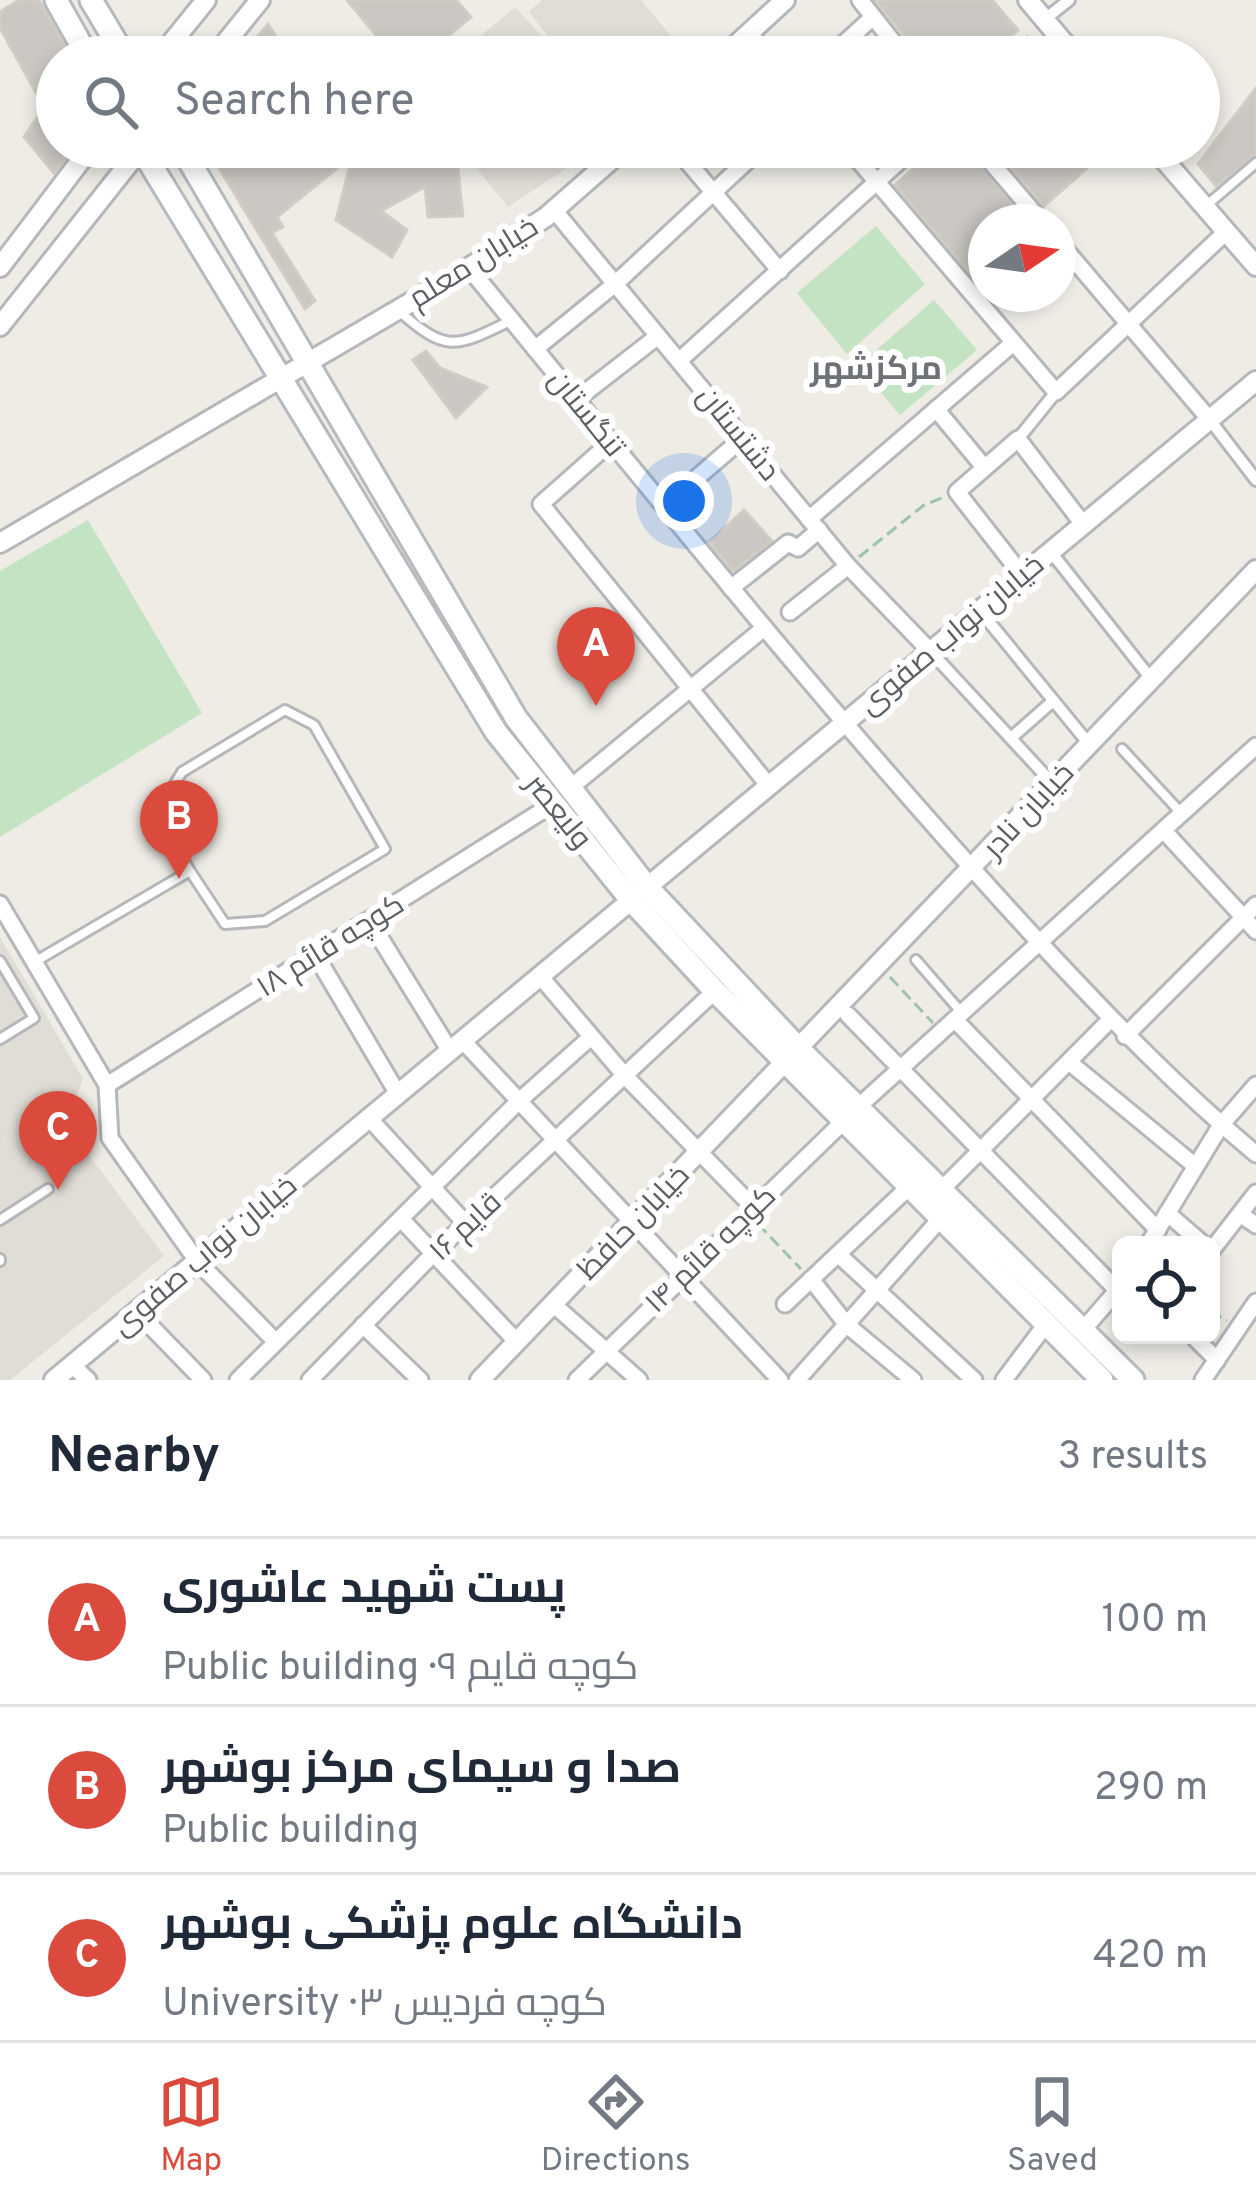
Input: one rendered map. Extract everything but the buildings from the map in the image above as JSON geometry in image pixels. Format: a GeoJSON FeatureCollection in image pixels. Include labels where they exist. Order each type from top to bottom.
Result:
{"type":"FeatureCollection","features":[{"type":"Feature","properties":{"kind":"main road"},"geometry":{"type":"LineString","coordinates":[[56,0],[76,36]]}},
{"type":"Feature","properties":{"kind":"main road"},"geometry":{"type":"LineString","coordinates":[[91,0],[112,36]]}},
{"type":"Feature","properties":{"kind":"main road","name":"ولیعصر"},"geometry":{"type":"LineString","coordinates":[[153,168],[496,732],[562,796]]}},
{"type":"Feature","properties":{"kind":"main road","name":"ولیعصر"},"geometry":{"type":"LineString","coordinates":[[193,168],[562,796],[715,992],[794,1058]]}},
{"type":"Feature","properties":{"kind":"main road"},"geometry":{"type":"LineString","coordinates":[[454,662],[476,648]]}},
{"type":"Feature","properties":{"kind":"main road","name":"ولیعصر"},"geometry":{"type":"LineString","coordinates":[[639,894],[794,1058],[851,1114],[943,1188],[1132,1380]]}},
{"type":"Feature","properties":{"kind":"main road","name":"ولیعصر"},"geometry":{"type":"LineString","coordinates":[[851,1114],[910,1186],[1102,1380]]}},
{"type":"Feature","properties":{"kind":"street"},"geometry":{"type":"LineString","coordinates":[[177,36],[206,0]]}},
{"type":"Feature","properties":{"kind":"street"},"geometry":{"type":"LineString","coordinates":[[231,36],[260,0]]}},
{"type":"Feature","properties":{"kind":"street"},"geometry":{"type":"LineString","coordinates":[[746,36],[785,0]]}},
{"type":"Feature","properties":{"kind":"street"},"geometry":{"type":"LineString","coordinates":[[860,0],[889,36]]}},
{"type":"Feature","properties":{"kind":"street"},"geometry":{"type":"LineString","coordinates":[[1028,0],[1058,36]]}},
{"type":"Feature","properties":{"kind":"street"},"geometry":{"type":"LineString","coordinates":[[1044,20],[1069,0]]}},
{"type":"Feature","properties":{"kind":"street"},"geometry":{"type":"LineString","coordinates":[[852,36],[873,16]]}},
{"type":"Feature","properties":{"kind":"street"},"geometry":{"type":"LineString","coordinates":[[0,267],[75,168]]}},
{"type":"Feature","properties":{"kind":"street"},"geometry":{"type":"LineString","coordinates":[[0,326],[125,168]]}},
{"type":"Feature","properties":{"kind":"street","name":"خیابان معلم"},"geometry":{"type":"LineString","coordinates":[[283,376],[469,268],[554,210],[602,168]]}},
{"type":"Feature","properties":{"kind":"street"},"geometry":{"type":"LineString","coordinates":[[692,168],[780,271]]}},
{"type":"Feature","properties":{"kind":"street"},"geometry":{"type":"LineString","coordinates":[[535,349],[615,284],[739,168]]}},
{"type":"Feature","properties":{"kind":"street"},"geometry":{"type":"LineString","coordinates":[[866,168],[1056,392]]}},
{"type":"Feature","properties":{"kind":"street"},"geometry":{"type":"LineString","coordinates":[[681,359],[895,168]]}},
{"type":"Feature","properties":{"kind":"street"},"geometry":{"type":"LineString","coordinates":[[996,168],[1027,204]]}},
{"type":"Feature","properties":{"kind":"street"},"geometry":{"type":"LineString","coordinates":[[1173,168],[1256,266]]}},
{"type":"Feature","properties":{"kind":"street","name":"دشتستان"},"geometry":{"type":"LineString","coordinates":[[554,210],[848,566],[930,651]]}},
{"type":"Feature","properties":{"kind":"street"},"geometry":{"type":"LineString","coordinates":[[1022,575],[957,492],[1018,439],[1056,392],[1227,231]]}},
{"type":"Feature","properties":{"kind":"street"},"geometry":{"type":"LineString","coordinates":[[1076,263],[1256,480]]}},
{"type":"Feature","properties":{"kind":"street","name":"تنگستان"},"geometry":{"type":"LineString","coordinates":[[469,268],[843,724],[971,871],[1125,1036],[1256,1154]]}},
{"type":"Feature","properties":{"kind":"street"},"geometry":{"type":"LineString","coordinates":[[578,399],[658,336]]}},
{"type":"Feature","properties":{"kind":"street"},"geometry":{"type":"LineString","coordinates":[[731,588],[788,543],[798,548],[814,524],[1012,344]]}},
{"type":"Feature","properties":{"kind":"street"},"geometry":{"type":"LineString","coordinates":[[0,543],[283,376]]}},
{"type":"Feature","properties":{"kind":"street","name":"خیابان نواب صفوی"},"geometry":{"type":"LineString","coordinates":[[54,1380],[1256,381]]}},
{"type":"Feature","properties":{"kind":"street"},"geometry":{"type":"LineString","coordinates":[[936,409],[985,467]]}},
{"type":"Feature","properties":{"kind":"street"},"geometry":{"type":"LineString","coordinates":[[664,506],[743,438]]}},
{"type":"Feature","properties":{"kind":"street"},"geometry":{"type":"LineString","coordinates":[[1018,439],[1083,524]]}},
{"type":"Feature","properties":{"kind":"street"},"geometry":{"type":"LineString","coordinates":[[611,442],[541,504],[769,786]]}},
{"type":"Feature","properties":{"kind":"street"},"geometry":{"type":"LineString","coordinates":[[1051,552],[1152,680]]}},
{"type":"Feature","properties":{"kind":"street"},"geometry":{"type":"LineString","coordinates":[[790,612],[848,566]]}},
{"type":"Feature","properties":{"kind":"street","name":"خیابان نادر"},"geometry":{"type":"LineString","coordinates":[[794,1058],[1256,570]]}},
{"type":"Feature","properties":{"kind":"street"},"geometry":{"type":"LineString","coordinates":[[981,612],[1090,745]]}},
{"type":"Feature","properties":{"kind":"street","name":"کوچه قائم ۱۸"},"geometry":{"type":"LineString","coordinates":[[106,1085],[562,796],[764,628]]}},
{"type":"Feature","properties":{"kind":"street"},"geometry":{"type":"LineString","coordinates":[[930,651],[1054,785]]}},
{"type":"Feature","properties":{"kind":"street"},"geometry":{"type":"LineString","coordinates":[[1011,738],[1053,700]]}},
{"type":"Feature","properties":{"kind":"street","name":"کوچه قائم ۱۴"},"geometry":{"type":"LineString","coordinates":[[577,1380],[900,1068],[1254,751]]}},
{"type":"Feature","properties":{"kind":"street"},"geometry":{"type":"LineString","coordinates":[[1165,832],[1250,911],[1256,931]]}},
{"type":"Feature","properties":{"kind":"street"},"geometry":{"type":"LineString","coordinates":[[0,904],[106,1085],[110,1138],[197,1261],[276,1342]]}},
{"type":"Feature","properties":{"kind":"street"},"geometry":{"type":"LineString","coordinates":[[1125,1036],[1250,911]]}},
{"type":"Feature","properties":{"kind":"street"},"geometry":{"type":"LineString","coordinates":[[369,920],[456,1046],[519,1101],[780,1380]]}},
{"type":"Feature","properties":{"kind":"street"},"geometry":{"type":"LineString","coordinates":[[315,954],[398,1094]]}},
{"type":"Feature","properties":{"kind":"street"},"geometry":{"type":"LineString","coordinates":[[540,976],[626,1078],[749,1209]]}},
{"type":"Feature","properties":{"kind":"street","name":"قایم ۱۶"},"geometry":{"type":"LineString","coordinates":[[310,1380],[432,1255],[715,992]]}},
{"type":"Feature","properties":{"kind":"street"},"geometry":{"type":"LineString","coordinates":[[848,1015],[1112,1282]]}},
{"type":"Feature","properties":{"kind":"street"},"geometry":{"type":"LineString","coordinates":[[959,1018],[1151,1236]]}},
{"type":"Feature","properties":{"kind":"street"},"geometry":{"type":"LineString","coordinates":[[943,1188],[1110,1020]]}},
{"type":"Feature","properties":{"kind":"street"},"geometry":{"type":"LineString","coordinates":[[238,1380],[519,1101],[591,1037]]}},
{"type":"Feature","properties":{"kind":"street","name":"خیابان حافظ"},"geometry":{"type":"LineString","coordinates":[[491,1376],[553,1304],[794,1058]]}},
{"type":"Feature","properties":{"kind":"street"},"geometry":{"type":"LineString","coordinates":[[1069,1062],[1195,1165]]}},
{"type":"Feature","properties":{"kind":"street"},"geometry":{"type":"LineString","coordinates":[[1154,1236],[1221,1125],[1256,1084]]}},
{"type":"Feature","properties":{"kind":"street"},"geometry":{"type":"LineString","coordinates":[[368,1118],[466,1224]]}},
{"type":"Feature","properties":{"kind":"street"},"geometry":{"type":"LineString","coordinates":[[785,1304],[910,1186]]}},
{"type":"Feature","properties":{"kind":"street"},"geometry":{"type":"LineString","coordinates":[[1220,1237],[1256,1193]]}},
{"type":"Feature","properties":{"kind":"street"},"geometry":{"type":"LineString","coordinates":[[1167,1213],[1194,1236]]}},
{"type":"Feature","properties":{"kind":"street"},"geometry":{"type":"LineString","coordinates":[[1240,1214],[1256,1225]]}},
{"type":"Feature","properties":{"kind":"street"},"geometry":{"type":"LineString","coordinates":[[808,1377],[942,1216]]}},
{"type":"Feature","properties":{"kind":"street"},"geometry":{"type":"LineString","coordinates":[[401,1219],[517,1342]]}},
{"type":"Feature","properties":{"kind":"street"},"geometry":{"type":"LineString","coordinates":[[839,1255],[974,1380]]}},
{"type":"Feature","properties":{"kind":"street"},"geometry":{"type":"LineString","coordinates":[[811,1279],[848,1325],[913,1380]]}},
{"type":"Feature","properties":{"kind":"street"},"geometry":{"type":"LineString","coordinates":[[1083,1330],[1112,1297]]}},
{"type":"Feature","properties":{"kind":"street"},"geometry":{"type":"LineString","coordinates":[[1203,1380],[1256,1302]]}},
{"type":"Feature","properties":{"kind":"street"},"geometry":{"type":"LineString","coordinates":[[553,1304],[639,1380]]}},
{"type":"Feature","properties":{"kind":"street"},"geometry":{"type":"LineString","coordinates":[[136,1312],[203,1380]]}},
{"type":"Feature","properties":{"kind":"street"},"geometry":{"type":"LineString","coordinates":[[1004,1380],[1046,1324]]}},
{"type":"Feature","properties":{"kind":"street"},"geometry":{"type":"LineString","coordinates":[[363,1325],[420,1380]]}},
{"type":"Feature","properties":{"kind":"street"},"geometry":{"type":"LineString","coordinates":[[1201,1344],[1216,1360]]}},
{"type":"Feature","properties":{"kind":"street"},"geometry":{"type":"LineString","coordinates":[[72,1365],[88,1380]]}},
{"type":"Feature","properties":{"kind":"lane"},"geometry":{"type":"LineString","coordinates":[[1206,206],[1256,163]]}},
{"type":"Feature","properties":{"kind":"lane"},"geometry":{"type":"LineString","coordinates":[[397,309],[436,342],[457,344],[512,320]]}},
{"type":"Feature","properties":{"kind":"lane"},"geometry":{"type":"LineString","coordinates":[[285,710],[314,725],[385,849],[265,921],[225,924],[190,871],[156,815],[182,772],[285,710]]}},
{"type":"Feature","properties":{"kind":"lane"},"geometry":{"type":"LineString","coordinates":[[1122,749],[1185,816]]}},
{"type":"Feature","properties":{"kind":"lane"},"geometry":{"type":"LineString","coordinates":[[36,961],[190,871]]}},
{"type":"Feature","properties":{"kind":"lane"},"geometry":{"type":"LineString","coordinates":[[916,960],[959,1018]]}},
{"type":"Feature","properties":{"kind":"lane"},"geometry":{"type":"LineString","coordinates":[[0,962],[34,1018],[0,1039]]}},
{"type":"Feature","properties":{"kind":"lane"},"geometry":{"type":"LineString","coordinates":[[0,1220],[48,1189]]}},
{"type":"Feature","properties":{"kind":"path"},"geometry":{"type":"LineString","coordinates":[[1028,36],[1044,20]]}},
{"type":"Feature","properties":{"kind":"path"},"geometry":{"type":"LineString","coordinates":[[848,566],[924,505],[957,492]]}},
{"type":"Feature","properties":{"kind":"path"},"geometry":{"type":"LineString","coordinates":[[880,967],[942,1033]]}},
{"type":"Feature","properties":{"kind":"path"},"geometry":{"type":"LineString","coordinates":[[749,1209],[811,1279]]}},
{"type":"Feature","properties":{"kind":"shaded area"},"geometry":{"type":"Polygon","coordinates":[[[542,0],[641,0],[671,36],[548,36],[529,12],[542,0]]]}},
{"type":"Feature","properties":{"kind":"shaded area"},"geometry":{"type":"Polygon","coordinates":[[[515,7],[541,36],[480,36],[515,7]]]}},
{"type":"Feature","properties":{"kind":"shaded area"},"geometry":{"type":"Polygon","coordinates":[[[476,168],[567,168],[508,207],[476,168]]]}},
{"type":"Feature","properties":{"kind":"shaded area"},"geometry":{"type":"Polygon","coordinates":[[[0,937],[83,1079],[66,1124],[164,1256],[10,1380],[0,1380],[0,937]]]}},
{"type":"Feature","properties":{"kind":"green space"},"geometry":{"type":"Polygon","coordinates":[[[876,226],[925,284],[847,354],[797,293],[876,226]]]}},
{"type":"Feature","properties":{"kind":"green space"},"geometry":{"type":"Polygon","coordinates":[[[934,300],[977,350],[900,415],[858,366],[934,300]]]}},
{"type":"Feature","properties":{"kind":"green space"},"geometry":{"type":"Polygon","coordinates":[[[88,520],[202,713],[0,837],[0,571],[88,520]]]}},
{"type":"Feature","properties":{"kind":"place","name":"پست شهید عاشوری"},"geometry":{"type":"Point","coordinates":[596,706]}},
{"type":"Feature","properties":{"kind":"place","name":"صدا و سیمای مرکز بوشهر"},"geometry":{"type":"Point","coordinates":[179,879]}},
{"type":"Feature","properties":{"kind":"place","name":"دانشگاه علوم پزشکی بوشهر"},"geometry":{"type":"Point","coordinates":[58,1190]}},
{"type":"Feature","properties":{"kind":"district","name":"مرکزشهر"},"geometry":{"type":"Point","coordinates":[876,367]}}]}
